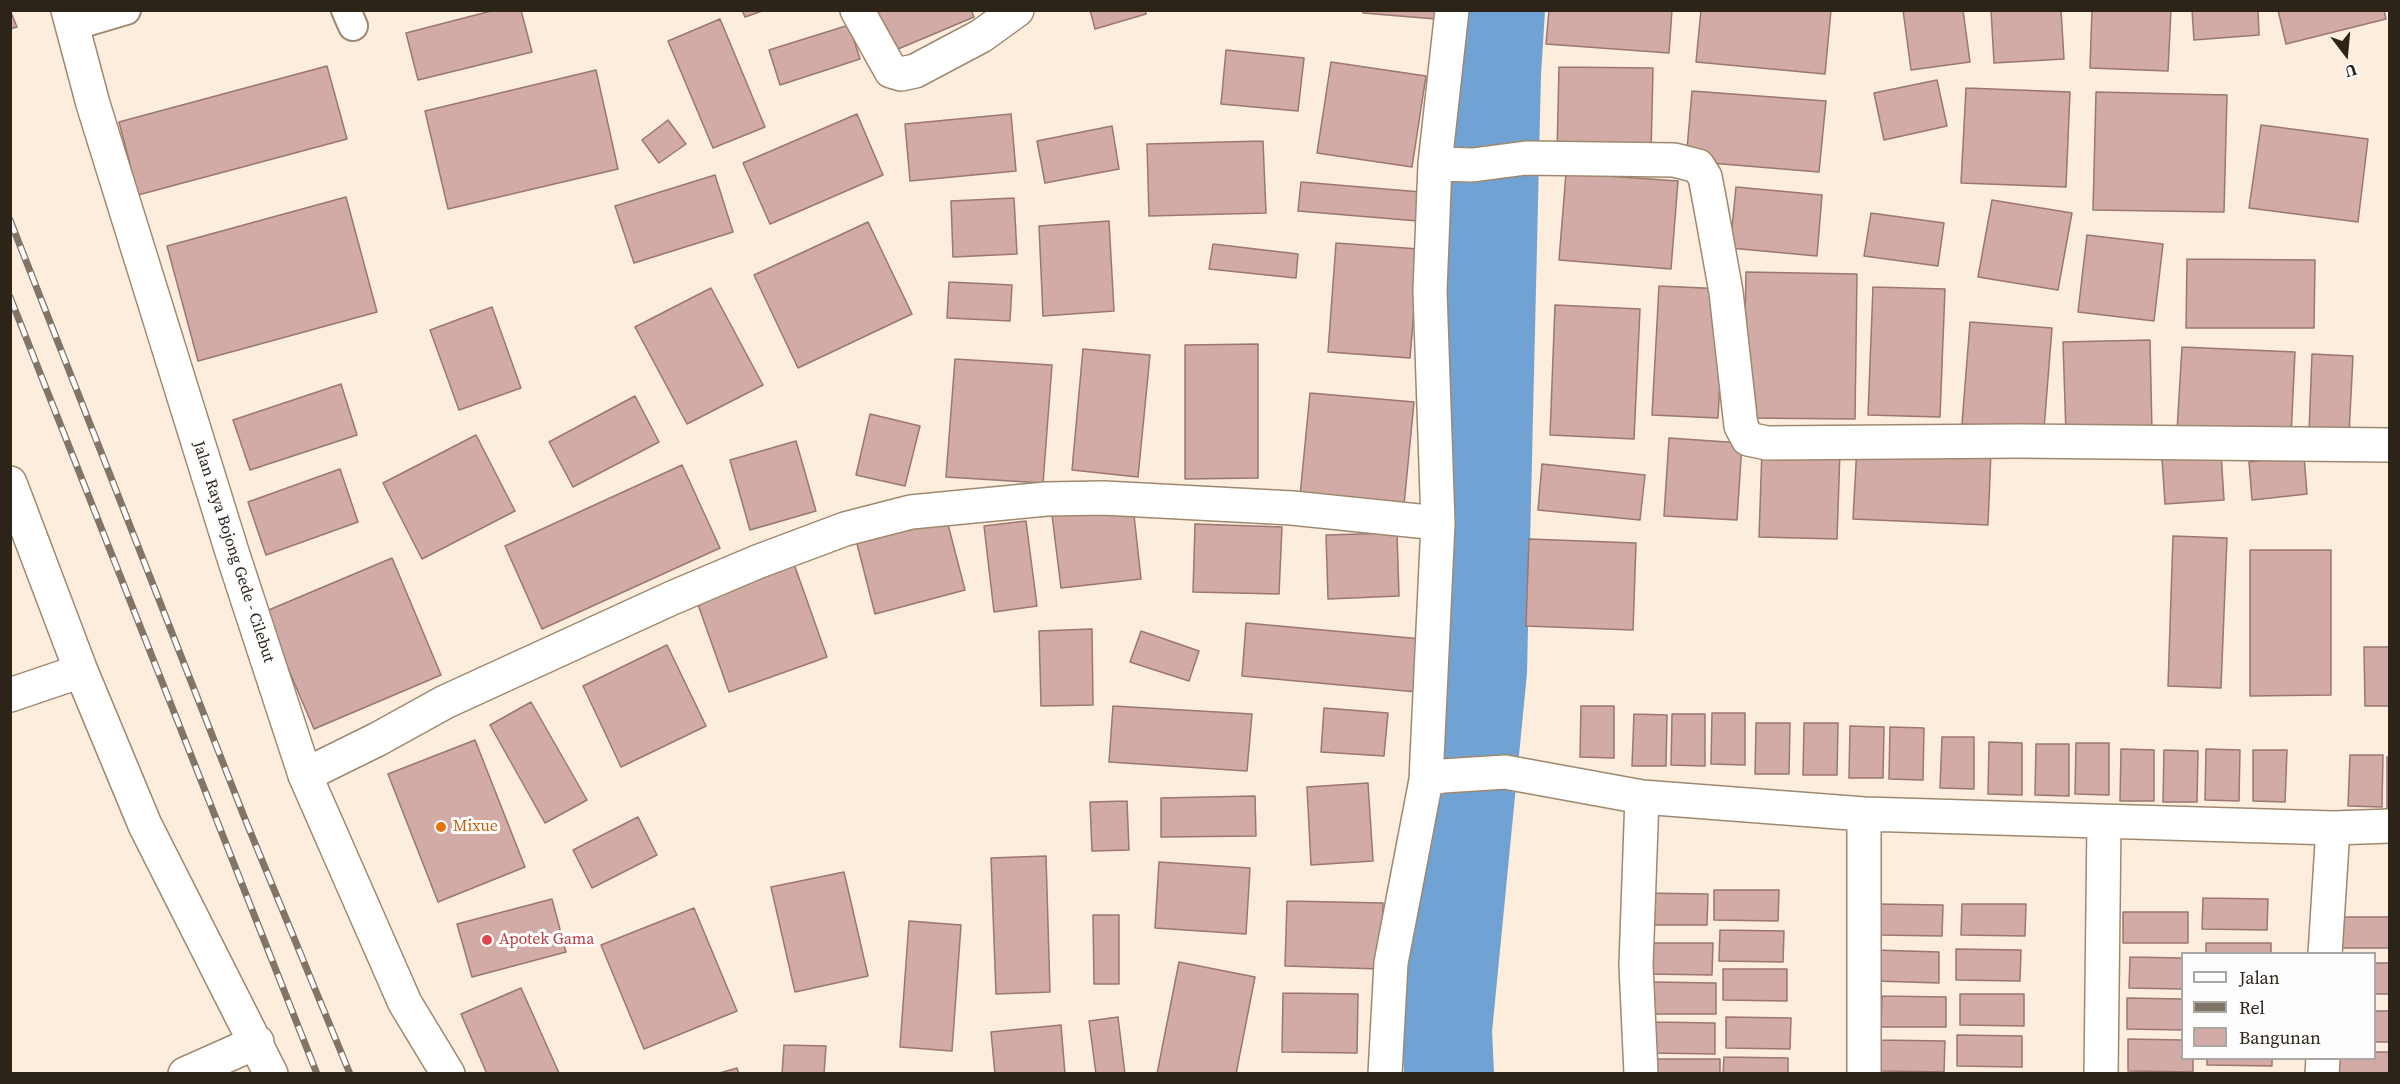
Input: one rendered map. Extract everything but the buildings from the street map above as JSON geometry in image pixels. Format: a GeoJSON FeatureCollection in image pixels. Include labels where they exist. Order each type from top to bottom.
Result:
{"type":"FeatureCollection","features":[{"type":"Feature","properties":{"kind":"street"},"geometry":{"type":"LineString","coordinates":[[857,10],[891,71],[901,74],[915,71],[981,36],[1017,10]]}},
{"type":"Feature","properties":{"kind":"street"},"geometry":{"type":"LineString","coordinates":[[1385,1074],[1391,963],[1435,778],[1438,523],[1430,291],[1435,164],[1452,10]]}},
{"type":"Feature","properties":{"kind":"street","name":"Jalan Raya Bojong Gede - Cilebut"},"geometry":{"type":"LineString","coordinates":[[70,18],[93,104],[304,775],[405,1003],[448,1074]]}},
{"type":"Feature","properties":{"kind":"street"},"geometry":{"type":"LineString","coordinates":[[1435,164],[1473,165],[1526,158],[1674,160],[1698,166],[1705,177],[1710,203],[1726,292],[1741,426],[1748,440],[1767,443],[2020,441],[2390,445]]}},
{"type":"Feature","properties":{"kind":"street"},"geometry":{"type":"LineString","coordinates":[[10,483],[81,671],[145,825],[257,1042],[271,1074]]}},
{"type":"Feature","properties":{"kind":"street"},"geometry":{"type":"LineString","coordinates":[[304,775],[445,702],[672,598],[757,562],[845,529],[911,512],[1046,499],[1104,498],[1292,508],[1438,523]]}},
{"type":"Feature","properties":{"kind":"street"},"geometry":{"type":"LineString","coordinates":[[10,694],[81,671]]}},
{"type":"Feature","properties":{"kind":"street"},"geometry":{"type":"LineString","coordinates":[[1435,778],[1505,772],[1642,797],[1864,814],[2332,828],[2390,826]]}},
{"type":"Feature","properties":{"kind":"street"},"geometry":{"type":"LineString","coordinates":[[1641,1074],[1636,964],[1642,797]]}},
{"type":"Feature","properties":{"kind":"street"},"geometry":{"type":"LineString","coordinates":[[1864,814],[1864,1074]]}},
{"type":"Feature","properties":{"kind":"street"},"geometry":{"type":"LineString","coordinates":[[2101,1074],[2104,822]]}},
{"type":"Feature","properties":{"kind":"street"},"geometry":{"type":"LineString","coordinates":[[2325,952],[2332,828]]}},
{"type":"Feature","properties":{"kind":"street"},"geometry":{"type":"LineString","coordinates":[[185,1074],[257,1042]]}},
{"type":"Feature","properties":{"kind":"lane"},"geometry":{"type":"LineString","coordinates":[[70,18],[126,10]]}},
{"type":"Feature","properties":{"kind":"waterway"},"geometry":{"type":"LineString","coordinates":[[1449,1074],[1447,1030],[1482,671],[1496,74],[1500,10]]}},
{"type":"Feature","properties":{"kind":"railway"},"geometry":{"type":"LineString","coordinates":[[10,220],[245,819],[350,1074]]}},
{"type":"Feature","properties":{"kind":"railway"},"geometry":{"type":"LineString","coordinates":[[10,297],[317,1074]]}},
{"type":"Feature","properties":{"kind":"place","name":"Mixue"},"geometry":{"type":"Point","coordinates":[441,827]}},
{"type":"Feature","properties":{"kind":"place","name":"Apotek Gama"},"geometry":{"type":"Point","coordinates":[487,940]}}]}
